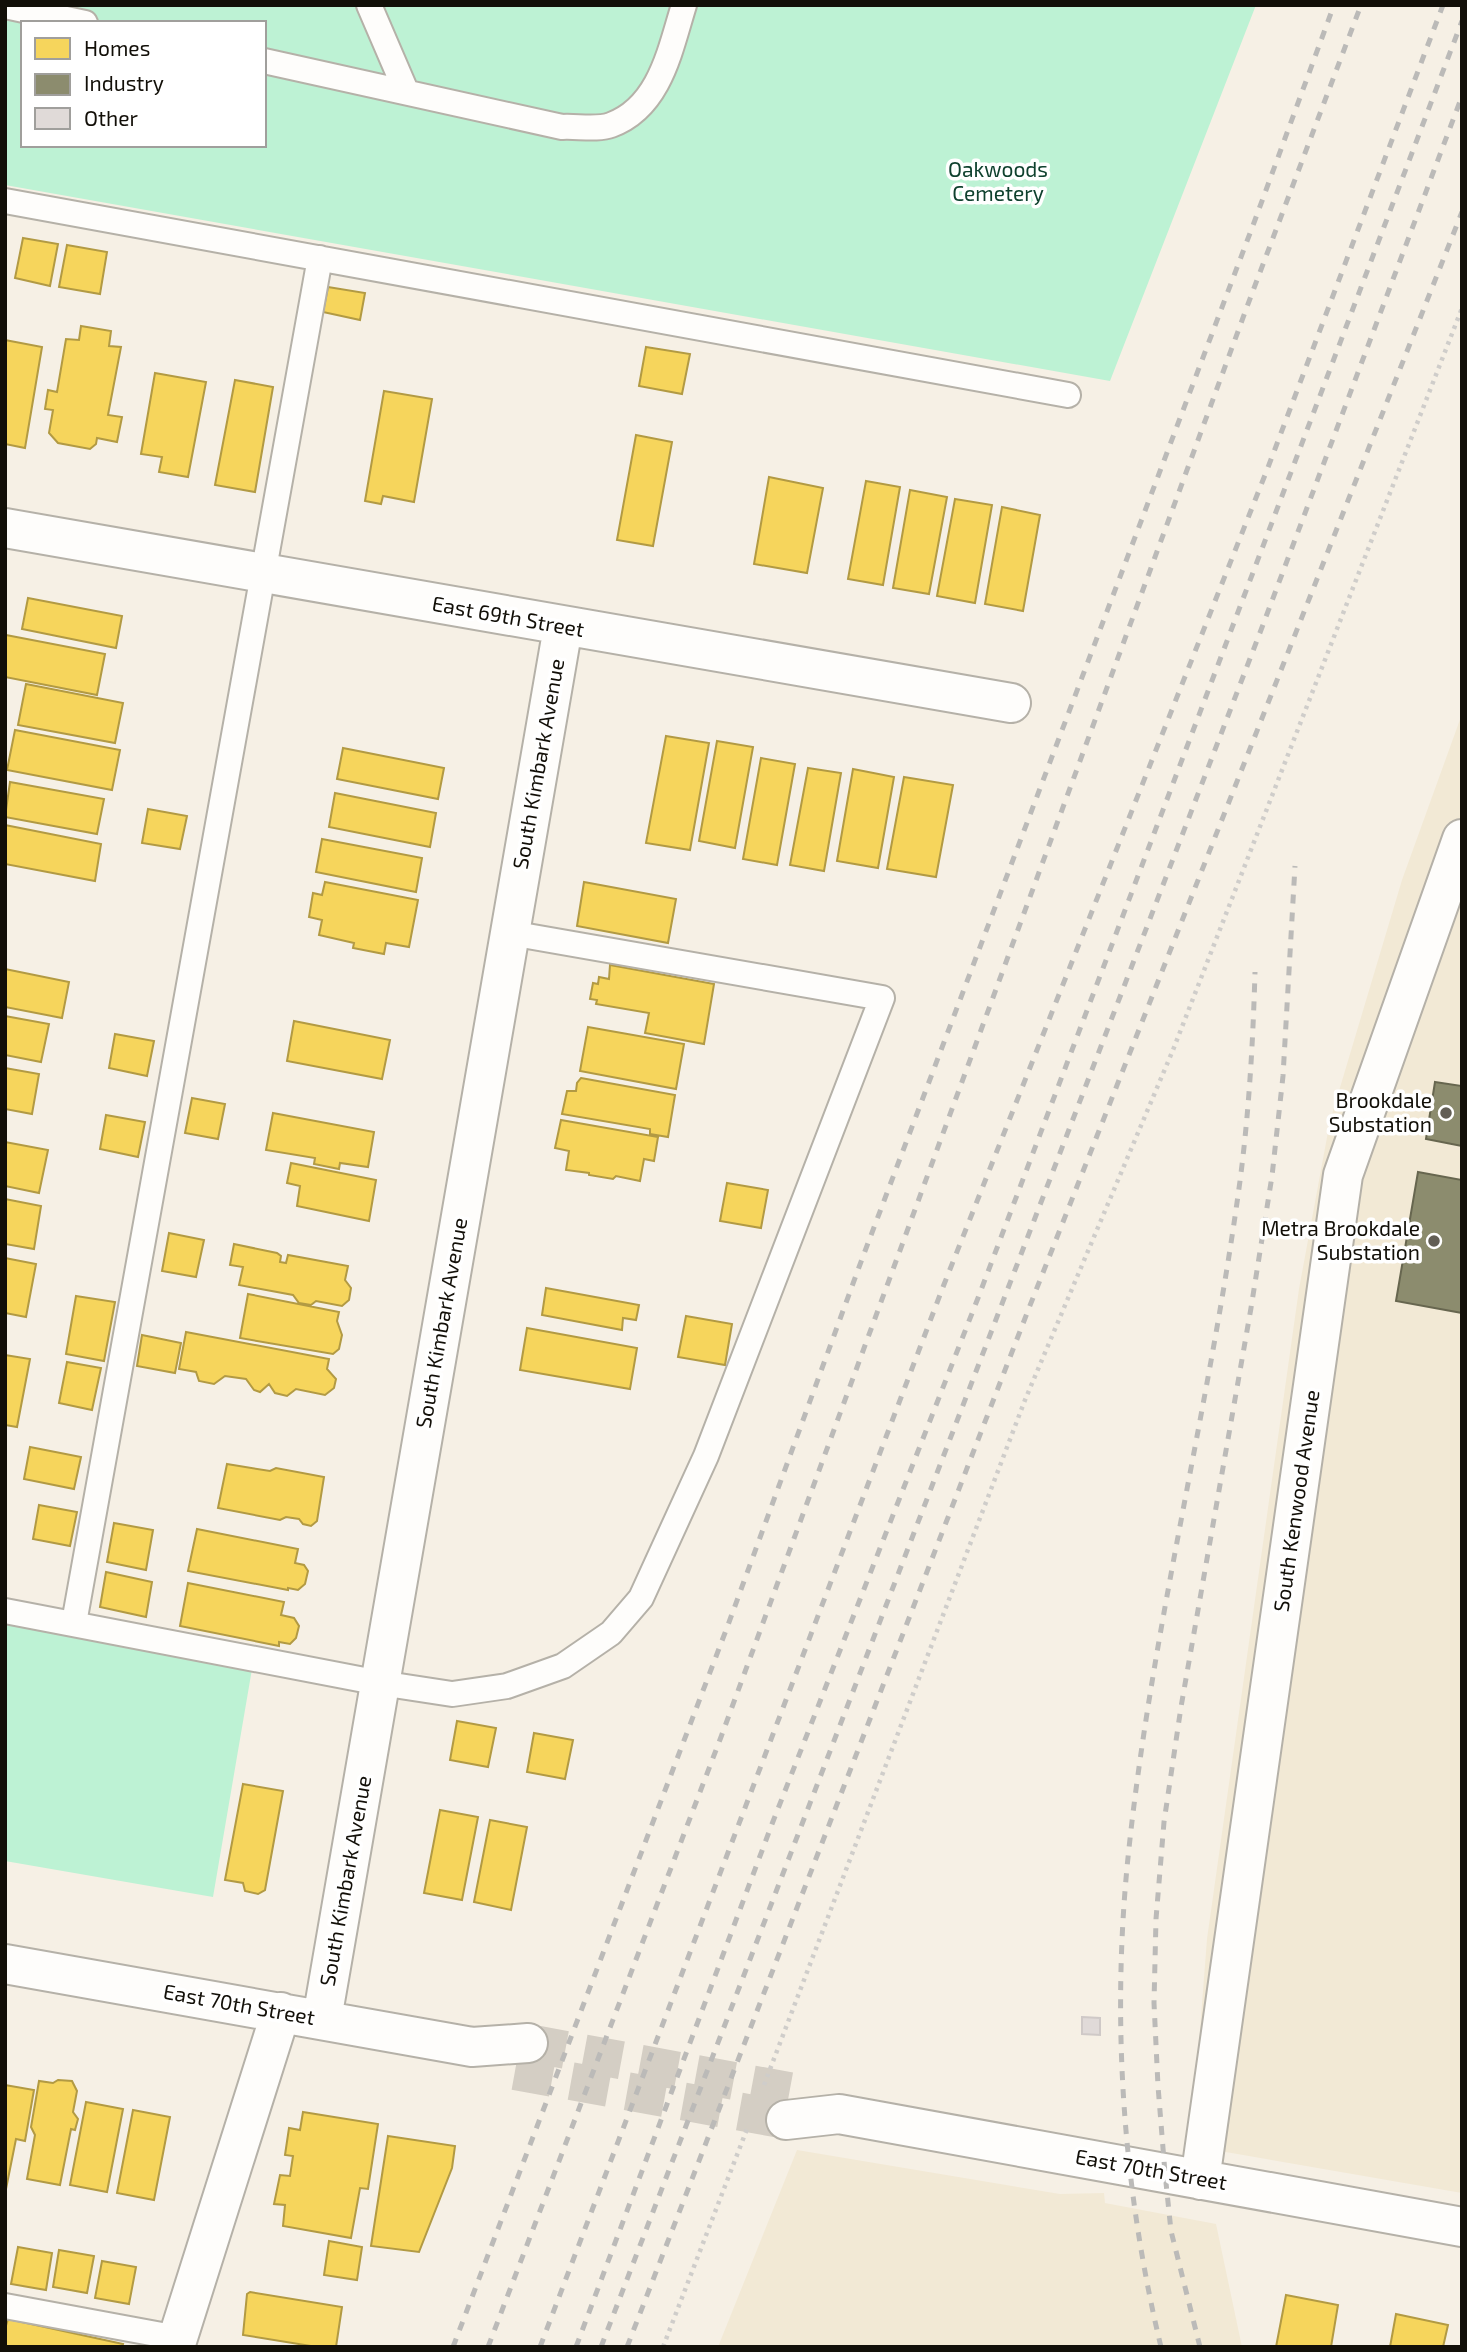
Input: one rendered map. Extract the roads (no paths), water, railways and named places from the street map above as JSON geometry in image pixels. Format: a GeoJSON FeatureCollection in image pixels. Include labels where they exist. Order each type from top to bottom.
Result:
{"type":"FeatureCollection","features":[{"type":"Feature","properties":{"kind":"street","name":"East 69th Street"},"geometry":{"type":"LineString","coordinates":[[5,528],[1011,703]]}},
{"type":"Feature","properties":{"kind":"street","name":"South Kimbark Avenue"},"geometry":{"type":"LineString","coordinates":[[322,2019],[564,626]]}},
{"type":"Feature","properties":{"kind":"street","name":"South Kenwood Avenue"},"geometry":{"type":"LineString","coordinates":[[1200,2179],[1343,1175],[1462,839]]}},
{"type":"Feature","properties":{"kind":"street","name":"East 70th Street"},"geometry":{"type":"LineString","coordinates":[[5,1964],[522,2057]]}},
{"type":"Feature","properties":{"kind":"street"},"geometry":{"type":"LineString","coordinates":[[176,2342],[281,2012]]}},
{"type":"Feature","properties":{"kind":"street","name":"East 70th Street"},"geometry":{"type":"LineString","coordinates":[[782,2101],[839,2114],[1462,2227]]}},
{"type":"Feature","properties":{"kind":"lane"},"geometry":{"type":"LineString","coordinates":[[369,5],[406,91]]}},
{"type":"Feature","properties":{"kind":"lane"},"geometry":{"type":"LineString","coordinates":[[266,61],[562,127],[609,126],[642,107],[660,78],[684,5]]}},
{"type":"Feature","properties":{"kind":"lane"},"geometry":{"type":"LineString","coordinates":[[5,6],[76,21]]}},
{"type":"Feature","properties":{"kind":"lane"},"geometry":{"type":"LineString","coordinates":[[5,201],[1068,395]]}},
{"type":"Feature","properties":{"kind":"lane"},"geometry":{"type":"LineString","coordinates":[[74,1623],[261,573],[320,258]]}},
{"type":"Feature","properties":{"kind":"lane"},"geometry":{"type":"LineString","coordinates":[[5,1611],[380,1683],[452,1694],[507,1686],[563,1666],[611,1633],[641,1598],[706,1456],[882,998],[510,933]]}},
{"type":"Feature","properties":{"kind":"lane"},"geometry":{"type":"LineString","coordinates":[[5,2306],[176,2342]]}},
{"type":"Feature","properties":{"kind":"tunnel"},"geometry":{"type":"LineString","coordinates":[[528,2043],[799,2093]]}},
{"type":"Feature","properties":{"kind":"tunnel"},"geometry":{"type":"LineString","coordinates":[[515,2071],[786,2120]]}},
{"type":"Feature","properties":{"kind":"railway"},"geometry":{"type":"LineString","coordinates":[[453,2347],[728,1625],[862,1259],[1334,5]]}},
{"type":"Feature","properties":{"kind":"railway"},"geometry":{"type":"LineString","coordinates":[[488,2347],[721,1737],[1251,296],[1361,5]]}},
{"type":"Feature","properties":{"kind":"railway"},"geometry":{"type":"LineString","coordinates":[[540,2347],[943,1287],[1267,470],[1443,5]]}},
{"type":"Feature","properties":{"kind":"railway"},"geometry":{"type":"LineString","coordinates":[[576,2347],[772,1824],[978,1298],[1462,21]]}},
{"type":"Feature","properties":{"kind":"railway"},"geometry":{"type":"LineString","coordinates":[[601,2347],[1261,630],[1462,96]]}},
{"type":"Feature","properties":{"kind":"railway"},"geometry":{"type":"LineString","coordinates":[[627,2347],[1029,1308],[1462,212]]}},
{"type":"Feature","properties":{"kind":"railway"},"geometry":{"type":"LineString","coordinates":[[1200,2347],[1171,2231],[1165,2173],[1154,2003],[1156,1919],[1164,1822],[1181,1707],[1272,1176],[1283,1076],[1295,866]]}},
{"type":"Feature","properties":{"kind":"railway"},"geometry":{"type":"LineString","coordinates":[[1161,2347],[1137,2224],[1129,2162],[1121,2036],[1124,1910],[1139,1764],[1152,1681],[1228,1264],[1240,1181],[1250,1077],[1255,972]]}},
{"type":"Feature","properties":{"kind":"place","name":"Brookdale Substation"},"geometry":{"type":"Point","coordinates":[1446,1113]}},
{"type":"Feature","properties":{"kind":"place","name":"Metra Brookdale Substation"},"geometry":{"type":"Point","coordinates":[1434,1241]}},
{"type":"Feature","properties":{"kind":"park label","name":"Oakwoods Cemetery"},"geometry":{"type":"Point","coordinates":[998,182]}}]}
